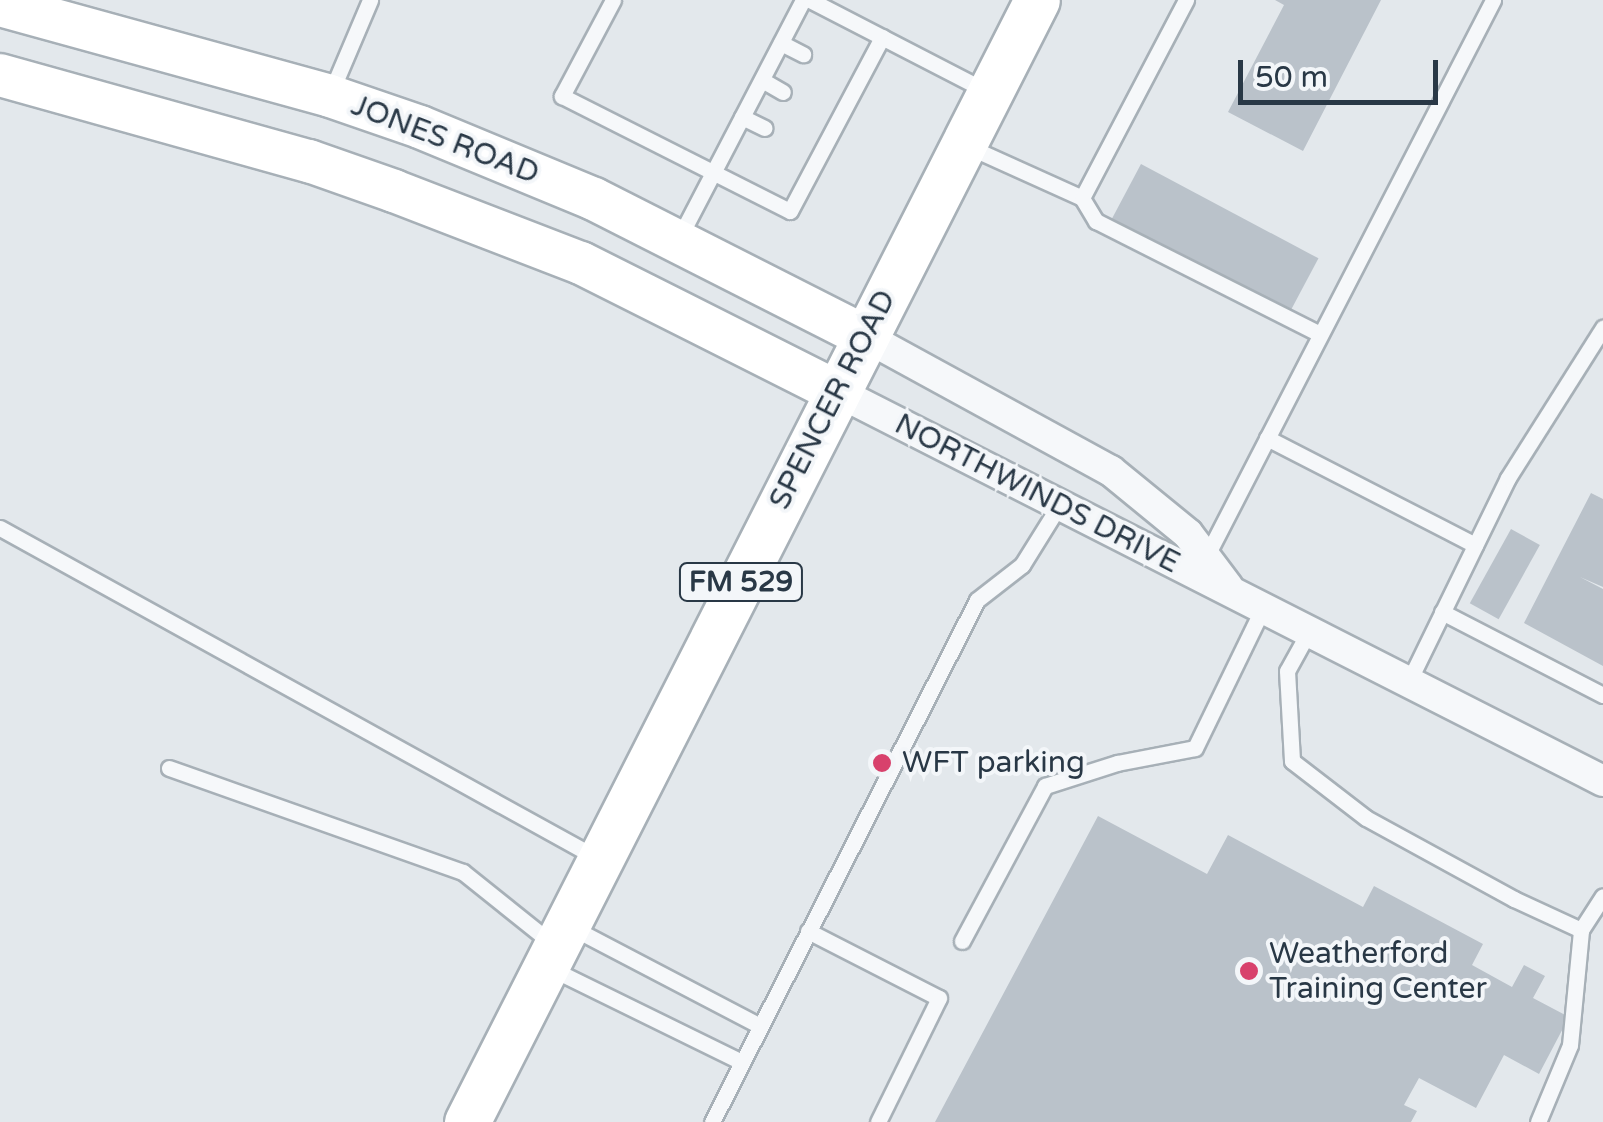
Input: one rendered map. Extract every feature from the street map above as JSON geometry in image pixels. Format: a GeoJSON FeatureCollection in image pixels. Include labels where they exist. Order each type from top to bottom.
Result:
{"type":"FeatureCollection","features":[{"type":"Feature","properties":{"kind":"main road","name":"SPENCER ROAD"},"geometry":{"type":"LineString","coordinates":[[467,1122],[1037,0]]}},
{"type":"Feature","properties":{"kind":"main road","name":"JONES ROAD"},"geometry":{"type":"LineString","coordinates":[[0,5],[330,96],[508,162],[678,240],[866,337]]}},
{"type":"Feature","properties":{"kind":"main road"},"geometry":{"type":"LineString","coordinates":[[0,75],[309,161],[581,263],[838,392]]}},
{"type":"Feature","properties":{"kind":"main road"},"geometry":{"type":"LineString","coordinates":[[309,161],[330,96]]}},
{"type":"Feature","properties":{"kind":"street","name":"NORTHWINDS DRIVE"},"geometry":{"type":"LineString","coordinates":[[866,337],[1110,471],[1188,534],[1201,567]]}},
{"type":"Feature","properties":{"kind":"street","name":"NORTHWINDS DRIVE"},"geometry":{"type":"LineString","coordinates":[[838,392],[1060,504],[1201,567],[1249,604],[1603,781]]}},
{"type":"Feature","properties":{"kind":"lane"},"geometry":{"type":"LineString","coordinates":[[330,96],[370,0]]}},
{"type":"Feature","properties":{"kind":"lane"},"geometry":{"type":"LineString","coordinates":[[613,0],[562,96],[790,211],[882,38]]}},
{"type":"Feature","properties":{"kind":"lane"},"geometry":{"type":"LineString","coordinates":[[678,240],[807,0],[990,94]]}},
{"type":"Feature","properties":{"kind":"lane"},"geometry":{"type":"LineString","coordinates":[[1082,198],[1186,0]]}},
{"type":"Feature","properties":{"kind":"lane"},"geometry":{"type":"LineString","coordinates":[[1201,567],[1493,0]]}},
{"type":"Feature","properties":{"kind":"lane"},"geometry":{"type":"LineString","coordinates":[[781,43],[803,54]]}},
{"type":"Feature","properties":{"kind":"lane"},"geometry":{"type":"LineString","coordinates":[[842,74],[858,82]]}},
{"type":"Feature","properties":{"kind":"lane"},"geometry":{"type":"LineString","coordinates":[[762,80],[783,92]]}},
{"type":"Feature","properties":{"kind":"lane"},"geometry":{"type":"LineString","coordinates":[[822,112],[838,120]]}},
{"type":"Feature","properties":{"kind":"lane"},"geometry":{"type":"LineString","coordinates":[[742,117],[765,128]]}},
{"type":"Feature","properties":{"kind":"lane"},"geometry":{"type":"LineString","coordinates":[[964,145],[1082,198],[1096,221],[1320,334]]}},
{"type":"Feature","properties":{"kind":"lane"},"geometry":{"type":"LineString","coordinates":[[802,148],[819,156]]}},
{"type":"Feature","properties":{"kind":"lane"},"geometry":{"type":"LineString","coordinates":[[1408,683],[1508,478],[1603,328]]}},
{"type":"Feature","properties":{"kind":"lane"},"geometry":{"type":"LineString","coordinates":[[1267,438],[1475,545]]}},
{"type":"Feature","properties":{"kind":"lane"},"geometry":{"type":"LineString","coordinates":[[712,1122],[976,600],[1022,565],[1060,504]]}},
{"type":"Feature","properties":{"kind":"lane"},"geometry":{"type":"LineString","coordinates":[[0,528],[600,860]]}},
{"type":"Feature","properties":{"kind":"lane"},"geometry":{"type":"LineString","coordinates":[[962,941],[1044,786],[1117,763],[1195,748],[1249,604]]}},
{"type":"Feature","properties":{"kind":"lane"},"geometry":{"type":"LineString","coordinates":[[1442,612],[1603,695]]}},
{"type":"Feature","properties":{"kind":"lane"},"geometry":{"type":"LineString","coordinates":[[1308,633],[1287,671],[1292,761],[1366,818],[1514,899],[1581,930]]}},
{"type":"Feature","properties":{"kind":"lane"},"geometry":{"type":"LineString","coordinates":[[168,768],[463,872],[556,946],[742,1062]]}},
{"type":"Feature","properties":{"kind":"lane"},"geometry":{"type":"LineString","coordinates":[[1538,1122],[1570,1044],[1581,930],[1603,896]]}},
{"type":"Feature","properties":{"kind":"lane"},"geometry":{"type":"LineString","coordinates":[[808,932],[939,998],[878,1122]]}},
{"type":"Feature","properties":{"kind":"lane"},"geometry":{"type":"LineString","coordinates":[[556,946],[760,1026]]}},
{"type":"Feature","properties":{"kind":"building"},"geometry":{"type":"Polygon","coordinates":[[[1275,0],[1381,0],[1303,151],[1228,112],[1284,5],[1275,0]]]}},
{"type":"Feature","properties":{"kind":"building"},"geometry":{"type":"Polygon","coordinates":[[[1141,164],[1318,258],[1289,313],[1112,219],[1141,164]]]}},
{"type":"Feature","properties":{"kind":"building"},"geometry":{"type":"Polygon","coordinates":[[[1591,493],[1603,499],[1603,587],[1580,577],[1603,589],[1603,666],[1524,623],[1591,493]]]}},
{"type":"Feature","properties":{"kind":"building"},"geometry":{"type":"Polygon","coordinates":[[[1511,529],[1540,545],[1499,619],[1470,603],[1511,529]]]}},
{"type":"Feature","properties":{"kind":"building","name":"Weatherford Training Center"},"geometry":{"type":"Polygon","coordinates":[[[1098,816],[1207,874],[1228,835],[1363,907],[1374,886],[1483,944],[1472,965],[1512,987],[1524,965],[1545,976],[1533,998],[1569,1017],[1539,1074],[1504,1055],[1476,1108],[1419,1078],[1404,1105],[1417,1111],[1411,1122],[935,1122],[1098,816]]]}},
{"type":"Feature","properties":{"kind":"place","name":"WFT parking"},"geometry":{"type":"Point","coordinates":[882,763]}},
{"type":"Feature","properties":{"kind":"place","name":"Weatherford Training Center"},"geometry":{"type":"Point","coordinates":[1249,971]}}]}
